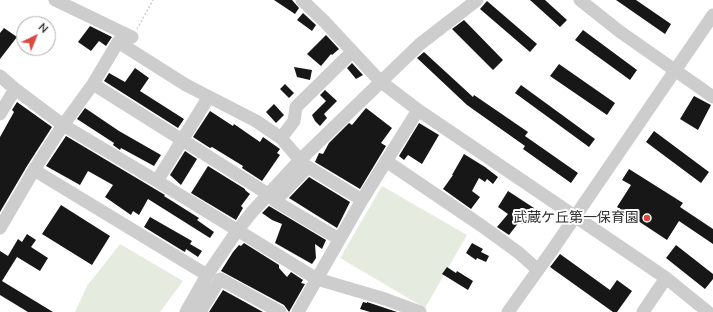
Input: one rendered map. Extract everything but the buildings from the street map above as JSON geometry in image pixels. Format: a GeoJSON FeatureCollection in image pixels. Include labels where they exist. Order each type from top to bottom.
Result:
{"type":"FeatureCollection","features":[{"type":"Feature","properties":{"kind":"street"},"geometry":{"type":"LineString","coordinates":[[56,0],[132,37]]}},
{"type":"Feature","properties":{"kind":"street"},"geometry":{"type":"LineString","coordinates":[[302,0],[323,20],[380,81],[418,110],[709,308]]}},
{"type":"Feature","properties":{"kind":"street"},"geometry":{"type":"LineString","coordinates":[[186,312],[207,275],[237,231],[268,194],[300,160],[380,81],[420,44],[477,0]]}},
{"type":"Feature","properties":{"kind":"street"},"geometry":{"type":"LineString","coordinates":[[580,0],[619,31],[713,97]]}},
{"type":"Feature","properties":{"kind":"street"},"geometry":{"type":"LineString","coordinates":[[508,312],[713,15]]}},
{"type":"Feature","properties":{"kind":"street"},"geometry":{"type":"LineString","coordinates":[[0,228],[34,170],[63,125],[93,84],[118,42],[208,98],[256,121],[281,138],[300,160]]}},
{"type":"Feature","properties":{"kind":"street"},"geometry":{"type":"LineString","coordinates":[[281,138],[294,121],[296,107],[352,52]]}},
{"type":"Feature","properties":{"kind":"street"},"geometry":{"type":"LineString","coordinates":[[0,76],[14,89],[63,125],[317,279],[385,299],[420,312]]}},
{"type":"Feature","properties":{"kind":"street"},"geometry":{"type":"LineString","coordinates":[[93,84],[268,194]]}},
{"type":"Feature","properties":{"kind":"street"},"geometry":{"type":"LineString","coordinates":[[0,114],[14,89]]}},
{"type":"Feature","properties":{"kind":"street"},"geometry":{"type":"LineString","coordinates":[[157,181],[208,98]]}},
{"type":"Feature","properties":{"kind":"street"},"geometry":{"type":"LineString","coordinates":[[298,312],[362,200],[418,110]]}},
{"type":"Feature","properties":{"kind":"street"},"geometry":{"type":"LineString","coordinates":[[386,161],[520,253],[538,270]]}},
{"type":"Feature","properties":{"kind":"street"},"geometry":{"type":"LineString","coordinates":[[340,239],[275,201],[308,167],[362,200]]}},
{"type":"Feature","properties":{"kind":"street"},"geometry":{"type":"LineString","coordinates":[[34,170],[207,275]]}},
{"type":"Feature","properties":{"kind":"street"},"geometry":{"type":"LineString","coordinates":[[643,312],[666,278]]}},
{"type":"Feature","properties":{"kind":"street"},"geometry":{"type":"LineString","coordinates":[[200,312],[220,279],[280,312]]}},
{"type":"Feature","properties":{"kind":"path"},"geometry":{"type":"LineString","coordinates":[[132,37],[153,0]]}},
{"type":"Feature","properties":{"kind":"shaded area"},"geometry":{"type":"Polygon","coordinates":[[[382,186],[467,235],[425,308],[340,258],[382,186]]]}},
{"type":"Feature","properties":{"kind":"shaded area"},"geometry":{"type":"Polygon","coordinates":[[[120,244],[183,281],[160,312],[75,312],[87,286],[120,244]]]}},
{"type":"Feature","properties":{"kind":"place","name":"武蔵ケ丘第一保育園"},"geometry":{"type":"Point","coordinates":[647,218]}}]}
